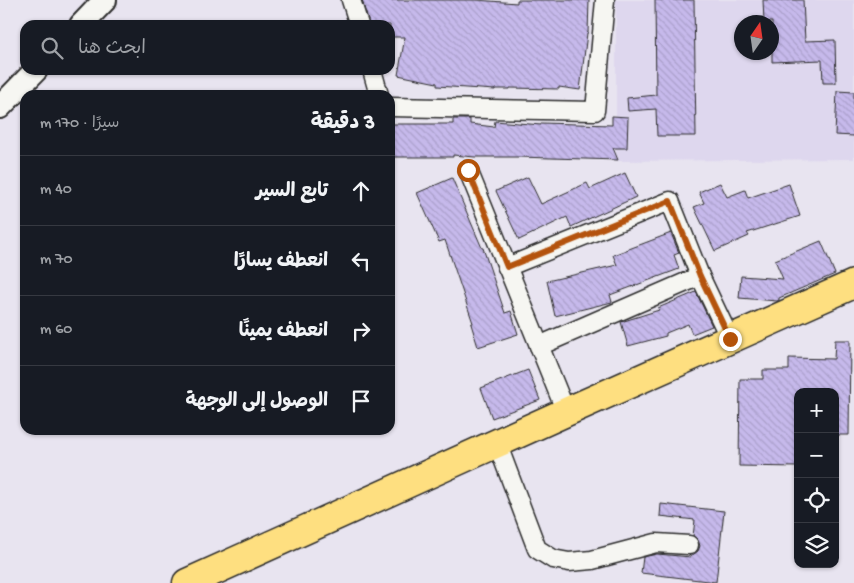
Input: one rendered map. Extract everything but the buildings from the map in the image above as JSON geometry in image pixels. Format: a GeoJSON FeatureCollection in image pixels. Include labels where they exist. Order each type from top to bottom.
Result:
{"type":"FeatureCollection","features":[{"type":"Feature","properties":{"kind":"main road"},"geometry":{"type":"LineString","coordinates":[[187,583],[854,284]]}},
{"type":"Feature","properties":{"kind":"street"},"geometry":{"type":"LineString","coordinates":[[86,20],[105,0]]}},
{"type":"Feature","properties":{"kind":"street"},"geometry":{"type":"LineString","coordinates":[[351,0],[357,20]]}},
{"type":"Feature","properties":{"kind":"street"},"geometry":{"type":"LineString","coordinates":[[395,107],[595,111],[605,0]]}},
{"type":"Feature","properties":{"kind":"street"},"geometry":{"type":"LineString","coordinates":[[0,107],[31,75]]}},
{"type":"Feature","properties":{"kind":"street"},"geometry":{"type":"LineString","coordinates":[[373,75],[378,90]]}},
{"type":"Feature","properties":{"kind":"street"},"geometry":{"type":"LineString","coordinates":[[468,170],[566,412]]}},
{"type":"Feature","properties":{"kind":"street"},"geometry":{"type":"LineString","coordinates":[[507,267],[670,201],[700,276],[730,339]]}},
{"type":"Feature","properties":{"kind":"street"},"geometry":{"type":"LineString","coordinates":[[539,346],[700,276]]}},
{"type":"Feature","properties":{"kind":"street"},"geometry":{"type":"LineString","coordinates":[[497,443],[537,549],[553,559],[569,562],[592,560],[656,543],[689,545]]}},
{"type":"Feature","properties":{"kind":"shaded area"},"geometry":{"type":"Polygon","coordinates":[[[616,0],[854,0],[854,159],[616,161],[616,0]]]}},
{"type":"Feature","properties":{"kind":"route"},"geometry":{"type":"LineString","coordinates":[[468,170],[507,267],[670,201],[700,276],[730,339]]}}]}
